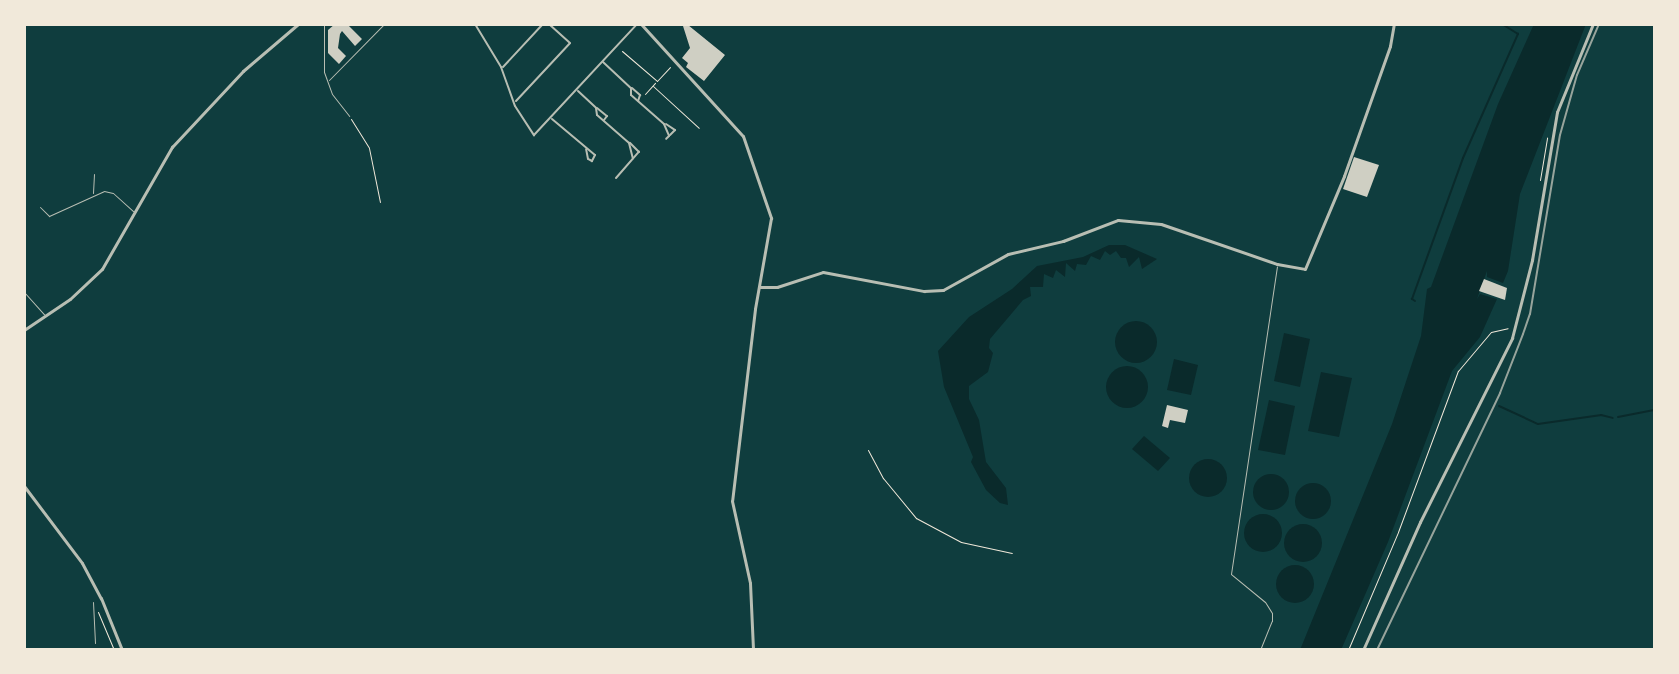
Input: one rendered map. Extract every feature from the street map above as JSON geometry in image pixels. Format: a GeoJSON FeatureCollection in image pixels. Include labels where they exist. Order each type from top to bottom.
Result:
{"type":"FeatureCollection","features":[{"type":"Feature","properties":{"kind":"street"},"geometry":{"type":"LineString","coordinates":[[24,330],[81,291],[102,269],[172,147],[243,71],[298,24]]}},
{"type":"Feature","properties":{"kind":"street"},"geometry":{"type":"LineString","coordinates":[[475,24],[501,67],[534,135],[639,24],[747,143],[771,218],[732,501],[750,583],[753,650]]}},
{"type":"Feature","properties":{"kind":"street"},"geometry":{"type":"LineString","coordinates":[[501,67],[543,24]]}},
{"type":"Feature","properties":{"kind":"street"},"geometry":{"type":"LineString","coordinates":[[515,101],[525,95],[570,43],[549,24]]}},
{"type":"Feature","properties":{"kind":"street"},"geometry":{"type":"LineString","coordinates":[[760,287],[777,287],[823,272],[924,291],[943,290],[1008,254],[1063,241],[1118,220],[1161,224],[1277,264],[1305,269],[1344,176],[1390,46],[1394,24]]}},
{"type":"Feature","properties":{"kind":"street"},"geometry":{"type":"LineString","coordinates":[[1363,650],[1420,522],[1512,338],[1532,260],[1554,123],[1593,24]]}},
{"type":"Feature","properties":{"kind":"street"},"geometry":{"type":"LineString","coordinates":[[602,62],[631,88],[631,95],[675,130],[668,138],[664,124]]}},
{"type":"Feature","properties":{"kind":"street"},"geometry":{"type":"LineString","coordinates":[[576,90],[596,108],[597,115],[603,121],[639,151],[616,178]]}},
{"type":"Feature","properties":{"kind":"street"},"geometry":{"type":"LineString","coordinates":[[551,118],[586,149]]}},
{"type":"Feature","properties":{"kind":"street"},"geometry":{"type":"LineString","coordinates":[[629,143],[633,159]]}},
{"type":"Feature","properties":{"kind":"street"},"geometry":{"type":"LineString","coordinates":[[24,486],[82,563],[122,650]]}},
{"type":"Feature","properties":{"kind":"lane"},"geometry":{"type":"LineString","coordinates":[[324,24],[323,61],[327,82],[349,116]]}},
{"type":"Feature","properties":{"kind":"lane"},"geometry":{"type":"LineString","coordinates":[[327,82],[384,24]]}},
{"type":"Feature","properties":{"kind":"lane"},"geometry":{"type":"LineString","coordinates":[[94,174],[94,195]]}},
{"type":"Feature","properties":{"kind":"lane"},"geometry":{"type":"LineString","coordinates":[[40,207],[49,216],[94,195],[113,193],[135,213]]}},
{"type":"Feature","properties":{"kind":"lane"},"geometry":{"type":"LineString","coordinates":[[1260,650],[1272,621],[1272,613],[1265,602],[1231,574],[1277,264]]}},
{"type":"Feature","properties":{"kind":"lane"},"geometry":{"type":"LineString","coordinates":[[24,292],[45,316]]}},
{"type":"Feature","properties":{"kind":"lane"},"geometry":{"type":"LineString","coordinates":[[93,602],[95,643]]}},
{"type":"Feature","properties":{"kind":"path"},"geometry":{"type":"LineString","coordinates":[[617,47],[657,81]]}},
{"type":"Feature","properties":{"kind":"path"},"geometry":{"type":"LineString","coordinates":[[639,99],[674,63]]}},
{"type":"Feature","properties":{"kind":"path"},"geometry":{"type":"LineString","coordinates":[[653,86],[699,128]]}},
{"type":"Feature","properties":{"kind":"path"},"geometry":{"type":"LineString","coordinates":[[349,116],[369,148],[380,202]]}},
{"type":"Feature","properties":{"kind":"path"},"geometry":{"type":"LineString","coordinates":[[1539,187],[1548,132]]}},
{"type":"Feature","properties":{"kind":"path"},"geometry":{"type":"LineString","coordinates":[[1348,650],[1398,532],[1458,371],[1491,332],[1513,325]]}},
{"type":"Feature","properties":{"kind":"path"},"geometry":{"type":"LineString","coordinates":[[868,450],[883,478],[916,518],[961,542],[1012,553]]}},
{"type":"Feature","properties":{"kind":"path"},"geometry":{"type":"LineString","coordinates":[[98,611],[114,650]]}},
{"type":"Feature","properties":{"kind":"water"},"geometry":{"type":"Polygon","coordinates":[[[1534,24],[1586,24],[1520,194],[1508,271],[1503,283],[1487,277],[1487,271],[1477,299],[1480,294],[1497,299],[1480,337],[1452,371],[1388,542],[1341,650],[1300,650],[1392,424],[1421,336],[1427,289],[1431,287],[1498,104],[1534,24]]]}},
{"type":"Feature","properties":{"kind":"water"},"geometry":{"type":"Polygon","coordinates":[[[1109,245],[1125,245],[1157,259],[1142,269],[1139,257],[1129,267],[1126,258],[1121,258],[1116,251],[1110,255],[1105,251],[1100,260],[1091,256],[1086,265],[1077,264],[1075,271],[1066,263],[1065,277],[1056,270],[1053,278],[1044,274],[1043,287],[1030,287],[1031,296],[1023,300],[990,339],[989,348],[993,353],[988,372],[969,386],[969,399],[979,420],[986,462],[1006,488],[1008,505],[1000,503],[986,490],[971,462],[973,457],[944,387],[938,351],[969,317],[1012,289],[1037,266],[1083,257],[1109,245]]]}},
{"type":"Feature","properties":{"kind":"water"},"geometry":{"type":"Polygon","coordinates":[[[1136,321],[1151,327],[1157,342],[1151,357],[1136,363],[1121,357],[1115,342],[1121,327],[1136,321]]]}},
{"type":"Feature","properties":{"kind":"water"},"geometry":{"type":"Polygon","coordinates":[[[1284,333],[1310,339],[1300,387],[1274,381],[1284,333]]]}},
{"type":"Feature","properties":{"kind":"water"},"geometry":{"type":"Polygon","coordinates":[[[1174,359],[1198,365],[1191,395],[1167,390],[1174,359]]]}},
{"type":"Feature","properties":{"kind":"water"},"geometry":{"type":"Polygon","coordinates":[[[1127,366],[1142,372],[1148,387],[1142,402],[1127,408],[1112,402],[1106,387],[1112,372],[1127,366]]]}},
{"type":"Feature","properties":{"kind":"water"},"geometry":{"type":"Polygon","coordinates":[[[1321,372],[1352,378],[1339,437],[1308,431],[1321,372]]]}},
{"type":"Feature","properties":{"kind":"water"},"geometry":{"type":"Polygon","coordinates":[[[1269,400],[1295,406],[1285,455],[1258,450],[1269,400]]]}},
{"type":"Feature","properties":{"kind":"water"},"geometry":{"type":"Polygon","coordinates":[[[1144,436],[1170,458],[1158,471],[1132,449],[1144,436]]]}},
{"type":"Feature","properties":{"kind":"water"},"geometry":{"type":"Polygon","coordinates":[[[1208,459],[1222,464],[1227,478],[1222,492],[1208,497],[1194,492],[1189,478],[1194,464],[1208,459]]]}},
{"type":"Feature","properties":{"kind":"water"},"geometry":{"type":"Polygon","coordinates":[[[1271,474],[1284,479],[1289,492],[1284,505],[1271,510],[1258,505],[1253,492],[1258,479],[1271,474]]]}},
{"type":"Feature","properties":{"kind":"water"},"geometry":{"type":"Polygon","coordinates":[[[1313,483],[1326,488],[1331,501],[1326,514],[1313,519],[1300,514],[1295,501],[1300,488],[1313,483]]]}},
{"type":"Feature","properties":{"kind":"water"},"geometry":{"type":"Polygon","coordinates":[[[1263,514],[1276,520],[1282,533],[1276,546],[1263,552],[1250,546],[1244,533],[1250,520],[1263,514]]]}},
{"type":"Feature","properties":{"kind":"water"},"geometry":{"type":"Polygon","coordinates":[[[1303,524],[1316,530],[1322,543],[1316,556],[1303,562],[1290,556],[1284,543],[1290,530],[1303,524]]]}},
{"type":"Feature","properties":{"kind":"water"},"geometry":{"type":"Polygon","coordinates":[[[1295,565],[1309,570],[1314,584],[1309,598],[1295,603],[1281,598],[1276,584],[1281,570],[1295,565]]]}},
{"type":"Feature","properties":{"kind":"building"},"geometry":{"type":"Polygon","coordinates":[[[335,24],[347,24],[362,39],[355,46],[342,31],[338,48],[346,56],[339,64],[328,53],[328,30],[335,24]]]}},
{"type":"Feature","properties":{"kind":"building"},"geometry":{"type":"Polygon","coordinates":[[[688,25],[725,55],[704,81],[686,67],[688,63],[682,58],[690,48],[683,26],[688,25]]]}},
{"type":"Feature","properties":{"kind":"building"},"geometry":{"type":"Polygon","coordinates":[[[1354,157],[1379,165],[1367,197],[1343,189],[1354,157]]]}},
{"type":"Feature","properties":{"kind":"building"},"geometry":{"type":"Polygon","coordinates":[[[1484,279],[1507,288],[1505,300],[1479,291],[1484,279]]]}},
{"type":"Feature","properties":{"kind":"building"},"geometry":{"type":"Polygon","coordinates":[[[1167,405],[1188,410],[1185,423],[1170,420],[1168,428],[1162,426],[1167,405]]]}},
{"type":"Feature","properties":{"kind":"waterway"},"geometry":{"type":"LineString","coordinates":[[1415,301],[1412,299],[1463,158],[1518,34],[1502,24]]}},
{"type":"Feature","properties":{"kind":"waterway"},"geometry":{"type":"LineString","coordinates":[[1499,406],[1538,424],[1601,415],[1613,418]]}},
{"type":"Feature","properties":{"kind":"waterway"},"geometry":{"type":"LineString","coordinates":[[1618,417],[1655,410]]}},
{"type":"Feature","properties":{"kind":"railway"},"geometry":{"type":"LineString","coordinates":[[1377,650],[1500,393],[1523,334],[1530,314],[1560,135],[1577,75],[1599,24]]}}]}
